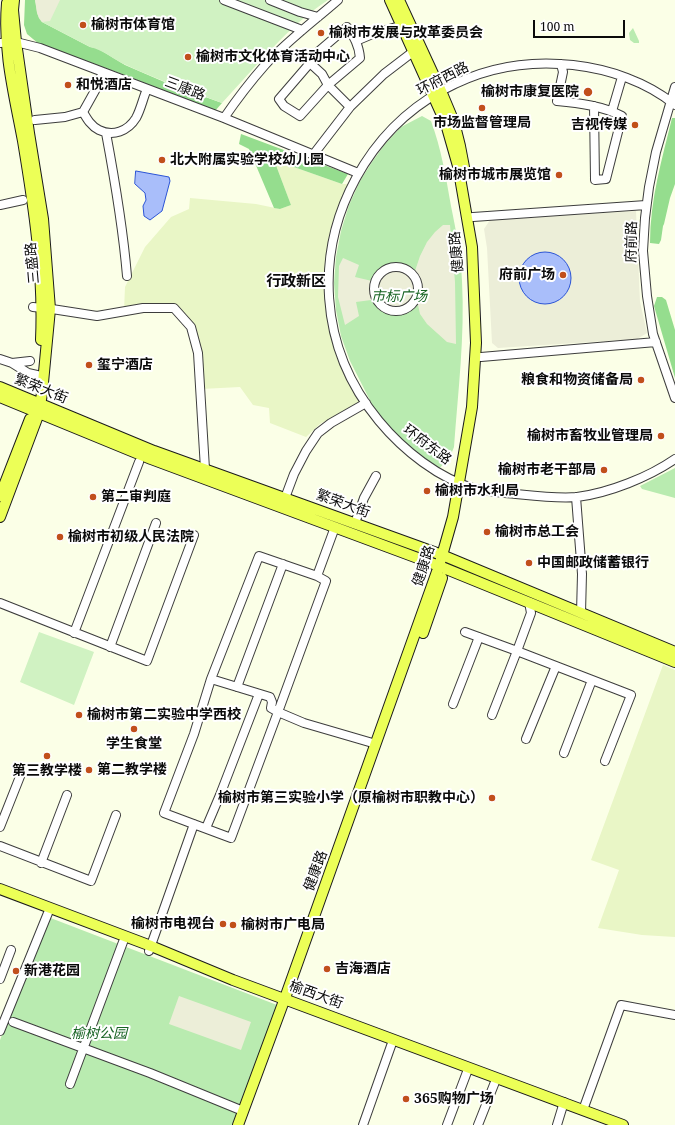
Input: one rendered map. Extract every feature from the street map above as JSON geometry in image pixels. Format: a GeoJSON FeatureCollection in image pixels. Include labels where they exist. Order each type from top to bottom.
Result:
{"type":"FeatureCollection","features":[{"type":"Feature","properties":{"kind":"main road"},"geometry":{"type":"LineString","coordinates":[[7,43],[8,0]]}},
{"type":"Feature","properties":{"kind":"main road","name":"三盛路"},"geometry":{"type":"LineString","coordinates":[[0,517],[37,407],[42,308],[43,219],[28,133],[7,43],[14,0]]}},
{"type":"Feature","properties":{"kind":"main road","name":"健康路"},"geometry":{"type":"LineString","coordinates":[[390,0],[406,24]]}},
{"type":"Feature","properties":{"kind":"main road","name":"健康路"},"geometry":{"type":"LineString","coordinates":[[244,1125],[376,744],[446,556],[477,406],[481,357],[478,246],[460,146],[454,122],[437,93],[406,24],[399,0]]}},
{"type":"Feature","properties":{"kind":"main road","name":"健康路"},"geometry":{"type":"LineString","coordinates":[[437,93],[458,166],[472,247],[476,343],[475,378],[462,484]]}},
{"type":"Feature","properties":{"kind":"main road","name":"三盛路"},"geometry":{"type":"LineString","coordinates":[[0,496],[37,407],[37,375],[42,308]]}},
{"type":"Feature","properties":{"kind":"main road","name":"繁荣大街"},"geometry":{"type":"LineString","coordinates":[[0,387],[37,407],[151,460],[442,567],[675,662]]}},
{"type":"Feature","properties":{"kind":"main road","name":"繁荣大街"},"geometry":{"type":"LineString","coordinates":[[0,397],[37,407],[154,451],[446,556],[581,614],[675,652]]}},
{"type":"Feature","properties":{"kind":"main road","name":"健康路"},"geometry":{"type":"LineString","coordinates":[[238,1125],[287,1001],[378,759],[442,567]]}},
{"type":"Feature","properties":{"kind":"main road","name":"榆西大街"},"geometry":{"type":"LineString","coordinates":[[0,889],[150,949],[563,1105],[607,1125]]}},
{"type":"Feature","properties":{"kind":"main road","name":"榆西大街"},"geometry":{"type":"LineString","coordinates":[[0,895],[123,942],[150,949]]}},
{"type":"Feature","properties":{"kind":"main road","name":"榆西大街"},"geometry":{"type":"LineString","coordinates":[[287,1001],[467,1072],[563,1105],[583,1110],[623,1125]]}},
{"type":"Feature","properties":{"kind":"street"},"geometry":{"type":"LineString","coordinates":[[224,0],[302,30]]}},
{"type":"Feature","properties":{"kind":"street"},"geometry":{"type":"LineString","coordinates":[[270,0],[318,17]]}},
{"type":"Feature","properties":{"kind":"street"},"geometry":{"type":"LineString","coordinates":[[224,118],[240,95],[266,64],[302,30],[338,0]]}},
{"type":"Feature","properties":{"kind":"street"},"geometry":{"type":"LineString","coordinates":[[356,40],[406,24]]}},
{"type":"Feature","properties":{"kind":"street"},"geometry":{"type":"LineString","coordinates":[[347,28],[356,40],[360,50],[360,58],[328,85],[300,116],[284,106],[279,99],[319,51],[347,28]]}},
{"type":"Feature","properties":{"kind":"street","name":"三康路"},"geometry":{"type":"LineString","coordinates":[[7,43],[40,48],[224,118],[358,173]]}},
{"type":"Feature","properties":{"kind":"street"},"geometry":{"type":"LineString","coordinates":[[313,155],[350,107],[384,74],[417,48]]}},
{"type":"Feature","properties":{"kind":"street"},"geometry":{"type":"LineString","coordinates":[[310,63],[322,74],[328,85],[350,107]]}},
{"type":"Feature","properties":{"kind":"street","name":"环府西路"},"geometry":{"type":"LineString","coordinates":[[329,283],[330,256],[335,229],[344,203],[358,173],[367,158],[388,132],[414,108],[437,93],[468,78],[497,69],[527,64],[561,64],[587,67],[622,77],[645,86],[673,103]]}},
{"type":"Feature","properties":{"kind":"street"},"geometry":{"type":"LineString","coordinates":[[561,64],[563,72],[557,101],[594,106],[612,111],[622,116],[606,179],[595,180],[594,106]]}},
{"type":"Feature","properties":{"kind":"street"},"geometry":{"type":"LineString","coordinates":[[35,120],[65,117],[83,112],[97,87],[103,72]]}},
{"type":"Feature","properties":{"kind":"street"},"geometry":{"type":"LineString","coordinates":[[612,111],[622,77]]}},
{"type":"Feature","properties":{"kind":"street","name":"府前路"},"geometry":{"type":"LineString","coordinates":[[675,87],[673,103],[656,152],[646,205],[643,251],[644,272],[652,326],[675,398]]}},
{"type":"Feature","properties":{"kind":"street"},"geometry":{"type":"LineString","coordinates":[[83,112],[89,122],[98,130],[106,133],[123,131],[135,119],[147,89]]}},
{"type":"Feature","properties":{"kind":"street"},"geometry":{"type":"LineString","coordinates":[[106,133],[117,189],[124,238],[127,276]]}},
{"type":"Feature","properties":{"kind":"street"},"geometry":{"type":"LineString","coordinates":[[0,205],[23,200]]}},
{"type":"Feature","properties":{"kind":"street"},"geometry":{"type":"LineString","coordinates":[[473,217],[646,205]]}},
{"type":"Feature","properties":{"kind":"street"},"geometry":{"type":"LineString","coordinates":[[393,266],[406,268],[418,284],[417,296],[414,302],[404,310],[397,311],[384,308],[378,303],[373,291],[376,277],[386,268],[393,266]]}},
{"type":"Feature","properties":{"kind":"street","name":"环府东路"},"geometry":{"type":"LineString","coordinates":[[329,283],[331,311],[336,338],[344,364],[356,388],[388,432],[408,451],[430,467],[462,484],[478,489],[499,492],[576,497],[601,492],[637,480],[675,459]]}},
{"type":"Feature","properties":{"kind":"street"},"geometry":{"type":"LineString","coordinates":[[42,308],[97,316],[143,308],[174,308],[191,327],[198,353],[205,469]]}},
{"type":"Feature","properties":{"kind":"street"},"geometry":{"type":"LineString","coordinates":[[481,357],[656,342]]}},
{"type":"Feature","properties":{"kind":"street"},"geometry":{"type":"LineString","coordinates":[[0,359],[12,363],[28,373],[37,375]]}},
{"type":"Feature","properties":{"kind":"street"},"geometry":{"type":"LineString","coordinates":[[12,363],[30,361]]}},
{"type":"Feature","properties":{"kind":"street"},"geometry":{"type":"LineString","coordinates":[[285,498],[294,474],[306,451],[318,433],[331,423],[366,403]]}},
{"type":"Feature","properties":{"kind":"street"},"geometry":{"type":"LineString","coordinates":[[74,633],[140,462]]}},
{"type":"Feature","properties":{"kind":"street"},"geometry":{"type":"LineString","coordinates":[[355,523],[364,498],[376,476]]}},
{"type":"Feature","properties":{"kind":"street"},"geometry":{"type":"LineString","coordinates":[[576,497],[581,555],[581,614]]}},
{"type":"Feature","properties":{"kind":"street"},"geometry":{"type":"LineString","coordinates":[[110,647],[156,523]]}},
{"type":"Feature","properties":{"kind":"street"},"geometry":{"type":"LineString","coordinates":[[317,576],[335,527]]}},
{"type":"Feature","properties":{"kind":"street"},"geometry":{"type":"LineString","coordinates":[[0,604],[147,660],[194,535]]}},
{"type":"Feature","properties":{"kind":"street"},"geometry":{"type":"LineString","coordinates":[[259,556],[317,576],[326,581],[231,838],[164,813],[194,734],[211,679],[259,556]]}},
{"type":"Feature","properties":{"kind":"street"},"geometry":{"type":"LineString","coordinates":[[237,687],[283,564]]}},
{"type":"Feature","properties":{"kind":"street"},"geometry":{"type":"LineString","coordinates":[[492,716],[531,613],[529,602]]}},
{"type":"Feature","properties":{"kind":"street"},"geometry":{"type":"LineString","coordinates":[[465,632],[631,695],[605,761]]}},
{"type":"Feature","properties":{"kind":"street"},"geometry":{"type":"LineString","coordinates":[[453,704],[479,637]]}},
{"type":"Feature","properties":{"kind":"street"},"geometry":{"type":"LineString","coordinates":[[526,739],[556,666]]}},
{"type":"Feature","properties":{"kind":"street"},"geometry":{"type":"LineString","coordinates":[[211,679],[270,696],[272,702],[271,708],[304,723],[376,744]]}},
{"type":"Feature","properties":{"kind":"street"},"geometry":{"type":"LineString","coordinates":[[564,753],[592,680]]}},
{"type":"Feature","properties":{"kind":"street"},"geometry":{"type":"LineString","coordinates":[[206,828],[259,694]]}},
{"type":"Feature","properties":{"kind":"street"},"geometry":{"type":"LineString","coordinates":[[0,827],[21,774]]}},
{"type":"Feature","properties":{"kind":"street"},"geometry":{"type":"LineString","coordinates":[[41,863],[67,795]]}},
{"type":"Feature","properties":{"kind":"street"},"geometry":{"type":"LineString","coordinates":[[0,846],[91,881],[116,815]]}},
{"type":"Feature","properties":{"kind":"street"},"geometry":{"type":"LineString","coordinates":[[150,949],[194,824]]}},
{"type":"Feature","properties":{"kind":"street"},"geometry":{"type":"LineString","coordinates":[[0,1031],[48,913]]}},
{"type":"Feature","properties":{"kind":"street"},"geometry":{"type":"LineString","coordinates":[[70,1084],[123,942]]}},
{"type":"Feature","properties":{"kind":"street"},"geometry":{"type":"LineString","coordinates":[[0,979],[11,950]]}},
{"type":"Feature","properties":{"kind":"street"},"geometry":{"type":"LineString","coordinates":[[583,1110],[621,1005],[675,1015]]}},
{"type":"Feature","properties":{"kind":"street"},"geometry":{"type":"LineString","coordinates":[[13,1022],[150,1073],[243,1111]]}},
{"type":"Feature","properties":{"kind":"street"},"geometry":{"type":"LineString","coordinates":[[363,1125],[392,1043]]}},
{"type":"Feature","properties":{"kind":"street"},"geometry":{"type":"LineString","coordinates":[[447,1125],[467,1072]]}},
{"type":"Feature","properties":{"kind":"street"},"geometry":{"type":"LineString","coordinates":[[478,1125],[495,1082]]}},
{"type":"Feature","properties":{"kind":"street"},"geometry":{"type":"LineString","coordinates":[[557,1125],[563,1105]]}},
{"type":"Feature","properties":{"kind":"green space"},"geometry":{"type":"Polygon","coordinates":[[[25,0],[35,0],[42,22],[90,47],[97,48],[125,65],[169,84],[222,103],[215,111],[122,74],[39,44],[27,34],[24,25],[25,0]]]}},
{"type":"Feature","properties":{"kind":"green space","name":"榆树市文化体育活动中心"},"geometry":{"type":"Polygon","coordinates":[[[35,0],[328,0],[299,22],[259,62],[222,103],[122,63],[100,50],[90,47],[42,22],[38,15],[35,0]]]}},
{"type":"Feature","properties":{"kind":"green space"},"geometry":{"type":"Polygon","coordinates":[[[633,28],[639,43],[634,43],[630,40],[629,33],[633,28]]]}},
{"type":"Feature","properties":{"kind":"green space","name":"市标广场"},"geometry":{"type":"Polygon","coordinates":[[[422,116],[431,121],[435,131],[445,173],[461,262],[463,302],[462,343],[454,447],[450,457],[437,471],[383,426],[350,361],[341,336],[336,310],[334,283],[336,257],[341,231],[349,205],[360,181],[385,144],[401,127],[422,116]]]}},
{"type":"Feature","properties":{"kind":"green space"},"geometry":{"type":"Polygon","coordinates":[[[672,118],[675,118],[675,184],[663,226],[661,240],[659,244],[650,243],[654,195],[672,118]]]}},
{"type":"Feature","properties":{"kind":"green space"},"geometry":{"type":"Polygon","coordinates":[[[241,134],[348,174],[342,184],[274,160],[291,205],[280,209],[274,208],[249,149],[239,144],[241,134]]]}},
{"type":"Feature","properties":{"kind":"green space"},"geometry":{"type":"Polygon","coordinates":[[[274,160],[342,184],[352,184],[344,203],[329,283],[345,364],[363,402],[342,415],[321,423],[306,437],[270,423],[269,408],[253,405],[240,387],[201,389],[191,327],[174,308],[124,311],[125,287],[145,247],[171,217],[189,209],[190,198],[256,204],[280,209],[291,205],[274,160]]]}},
{"type":"Feature","properties":{"kind":"green space"},"geometry":{"type":"Polygon","coordinates":[[[657,297],[662,297],[666,300],[675,330],[675,378],[654,306],[657,297]]]}},
{"type":"Feature","properties":{"kind":"green space"},"geometry":{"type":"Polygon","coordinates":[[[675,468],[675,498],[642,489],[640,486],[675,468]]]}},
{"type":"Feature","properties":{"kind":"green space"},"geometry":{"type":"Polygon","coordinates":[[[39,632],[94,652],[74,705],[20,682],[39,632]]]}},
{"type":"Feature","properties":{"kind":"green space"},"geometry":{"type":"Polygon","coordinates":[[[663,665],[675,670],[675,937],[642,935],[598,928],[619,870],[591,860],[663,665]]]}},
{"type":"Feature","properties":{"kind":"green space","name":"榆树公园"},"geometry":{"type":"Polygon","coordinates":[[[48,917],[277,1005],[232,1125],[0,1125],[0,1040],[48,917]]]}},
{"type":"Feature","properties":{"kind":"shaded area"},"geometry":{"type":"Polygon","coordinates":[[[35,0],[60,0],[50,21],[42,22],[39,18],[35,0]]]}},
{"type":"Feature","properties":{"kind":"shaded area","name":"府前广场"},"geometry":{"type":"Polygon","coordinates":[[[636,211],[640,302],[647,333],[637,339],[498,348],[492,343],[487,248],[484,229],[490,220],[636,211]]]}},
{"type":"Feature","properties":{"kind":"shaded area"},"geometry":{"type":"Polygon","coordinates":[[[443,225],[450,225],[455,282],[456,344],[447,342],[427,324],[420,314],[418,305],[402,315],[390,314],[379,310],[371,300],[356,302],[359,316],[345,325],[338,297],[339,266],[343,258],[359,265],[355,277],[372,281],[377,272],[385,266],[410,266],[415,271],[427,242],[443,225]]]}},
{"type":"Feature","properties":{"kind":"shaded area"},"geometry":{"type":"Polygon","coordinates":[[[179,996],[251,1022],[241,1050],[169,1024],[179,996]]]}},
{"type":"Feature","properties":{"kind":"water"},"geometry":{"type":"Polygon","coordinates":[[[136,171],[169,177],[170,181],[162,211],[150,220],[144,216],[143,206],[146,200],[145,193],[135,184],[136,171]]]}},
{"type":"Feature","properties":{"kind":"water"},"geometry":{"type":"Polygon","coordinates":[[[540,252],[550,252],[560,256],[567,263],[571,273],[571,283],[567,293],[560,300],[550,304],[540,304],[530,300],[523,293],[519,283],[519,273],[523,263],[530,256],[540,252]]]}},
{"type":"Feature","properties":{"kind":"place","name":"榆树市体育馆"},"geometry":{"type":"Point","coordinates":[83,25]}},
{"type":"Feature","properties":{"kind":"place","name":"榆树市发展与改革委员会"},"geometry":{"type":"Point","coordinates":[321,33]}},
{"type":"Feature","properties":{"kind":"place","name":"榆树市文化体育活动中心"},"geometry":{"type":"Point","coordinates":[188,57]}},
{"type":"Feature","properties":{"kind":"place","name":"和悦酒店"},"geometry":{"type":"Point","coordinates":[68,85]}},
{"type":"Feature","properties":{"kind":"place","name":"榆树市康复医院"},"geometry":{"type":"Point","coordinates":[588,92]}},
{"type":"Feature","properties":{"kind":"place","name":"市场监督管理局"},"geometry":{"type":"Point","coordinates":[482,108]}},
{"type":"Feature","properties":{"kind":"place","name":"吉视传媒"},"geometry":{"type":"Point","coordinates":[635,125]}},
{"type":"Feature","properties":{"kind":"place","name":"北大附属实验学校幼儿园"},"geometry":{"type":"Point","coordinates":[162,160]}},
{"type":"Feature","properties":{"kind":"place","name":"榆树市城市展览馆"},"geometry":{"type":"Point","coordinates":[559,175]}},
{"type":"Feature","properties":{"kind":"place","name":"府前广场"},"geometry":{"type":"Point","coordinates":[563,275]}},
{"type":"Feature","properties":{"kind":"place","name":"玺宁酒店"},"geometry":{"type":"Point","coordinates":[89,365]}},
{"type":"Feature","properties":{"kind":"place","name":"粮食和物资储备局"},"geometry":{"type":"Point","coordinates":[641,380]}},
{"type":"Feature","properties":{"kind":"place","name":"榆树市畜牧业管理局"},"geometry":{"type":"Point","coordinates":[661,436]}},
{"type":"Feature","properties":{"kind":"place","name":"榆树市老干部局"},"geometry":{"type":"Point","coordinates":[604,470]}},
{"type":"Feature","properties":{"kind":"place","name":"榆树市水利局"},"geometry":{"type":"Point","coordinates":[427,491]}},
{"type":"Feature","properties":{"kind":"place","name":"第二审判庭"},"geometry":{"type":"Point","coordinates":[93,497]}},
{"type":"Feature","properties":{"kind":"place","name":"榆树市总工会"},"geometry":{"type":"Point","coordinates":[487,532]}},
{"type":"Feature","properties":{"kind":"place","name":"榆树市初级人民法院"},"geometry":{"type":"Point","coordinates":[60,537]}},
{"type":"Feature","properties":{"kind":"place","name":"中国邮政储蓄银行"},"geometry":{"type":"Point","coordinates":[529,563]}},
{"type":"Feature","properties":{"kind":"place","name":"榆树市第二实验中学西校"},"geometry":{"type":"Point","coordinates":[79,715]}},
{"type":"Feature","properties":{"kind":"place","name":"学生食堂"},"geometry":{"type":"Point","coordinates":[134,729]}},
{"type":"Feature","properties":{"kind":"place","name":"第三教学楼"},"geometry":{"type":"Point","coordinates":[47,756]}},
{"type":"Feature","properties":{"kind":"place","name":"第二教学楼"},"geometry":{"type":"Point","coordinates":[89,770]}},
{"type":"Feature","properties":{"kind":"place","name":"榆树市第三实验小学（原榆树市职教中心）"},"geometry":{"type":"Point","coordinates":[492,798]}},
{"type":"Feature","properties":{"kind":"place","name":"榆树市电视台"},"geometry":{"type":"Point","coordinates":[223,924]}},
{"type":"Feature","properties":{"kind":"place","name":"榆树市广电局"},"geometry":{"type":"Point","coordinates":[233,925]}},
{"type":"Feature","properties":{"kind":"place","name":"吉海酒店"},"geometry":{"type":"Point","coordinates":[327,969]}},
{"type":"Feature","properties":{"kind":"place","name":"新港花园"},"geometry":{"type":"Point","coordinates":[16,971]}},
{"type":"Feature","properties":{"kind":"place","name":"365购物广场"},"geometry":{"type":"Point","coordinates":[406,1099]}},
{"type":"Feature","properties":{"kind":"district","name":"行政新区"},"geometry":{"type":"Point","coordinates":[296,282]}}]}
